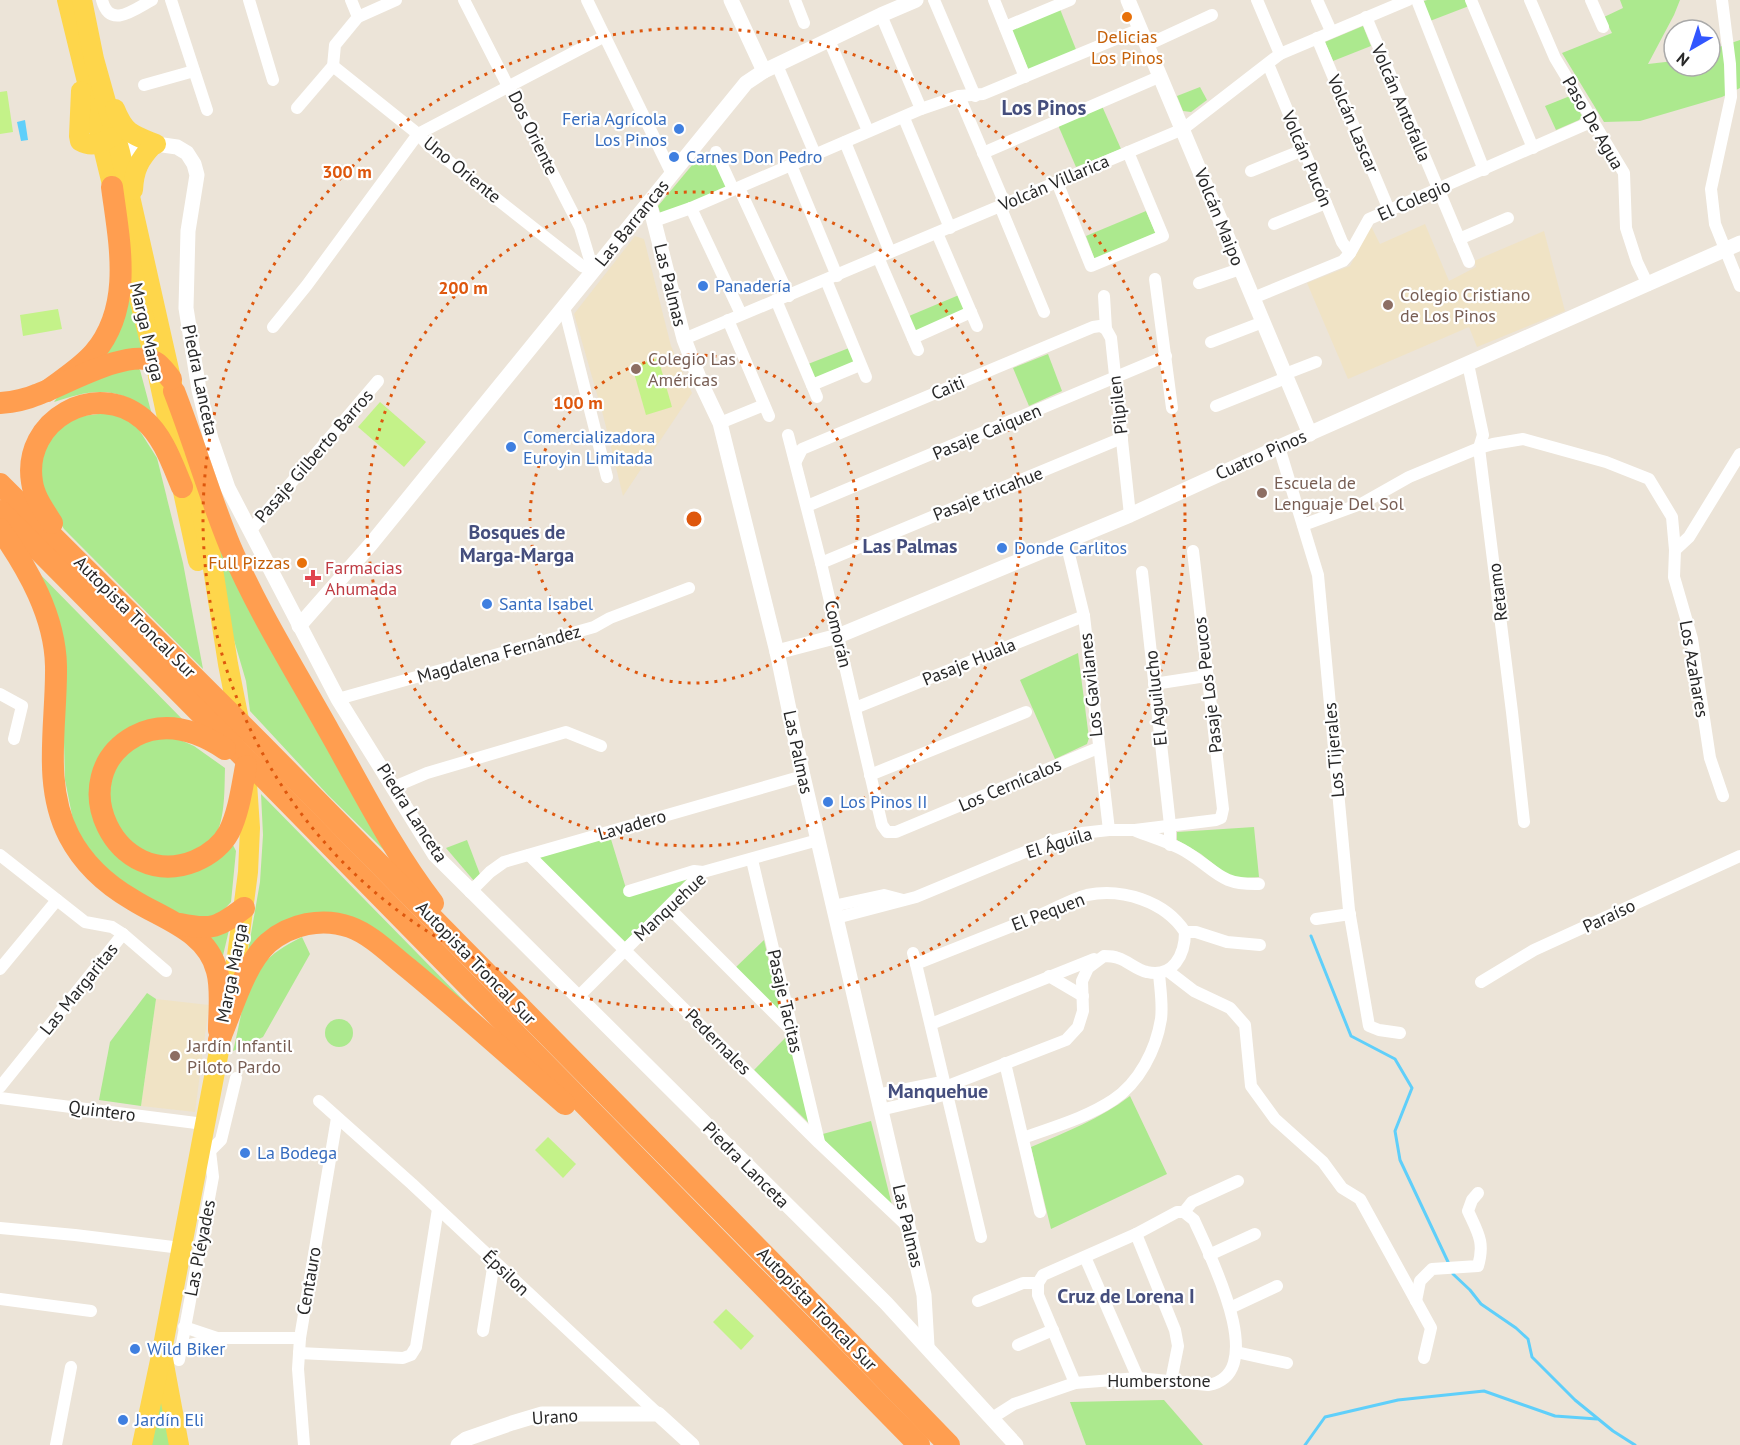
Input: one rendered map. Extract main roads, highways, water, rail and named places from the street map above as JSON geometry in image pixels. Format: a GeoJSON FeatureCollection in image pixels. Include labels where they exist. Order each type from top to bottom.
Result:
{"type":"FeatureCollection","features":[{"type":"Feature","properties":{"kind":"highway"},"geometry":{"type":"LineString","coordinates":[[47,391],[82,365],[96,351],[113,317],[121,290],[121,262],[112,187]]}},
{"type":"Feature","properties":{"kind":"highway"},"geometry":{"type":"LineString","coordinates":[[0,403],[23,399],[47,391],[90,371],[112,364],[139,359],[154,362],[173,385],[217,515],[250,591],[389,838],[418,884],[492,980]]}},
{"type":"Feature","properties":{"kind":"highway"},"geometry":{"type":"LineString","coordinates":[[89,572],[52,524],[38,500],[32,481],[33,452],[42,434],[54,419],[71,408],[90,403],[110,403],[128,409],[145,420],[161,441],[182,487]]}},
{"type":"Feature","properties":{"kind":"highway","name":"Autopista Troncal Sur"},"geometry":{"type":"LineString","coordinates":[[0,484],[260,743],[949,1445]]}},
{"type":"Feature","properties":{"kind":"highway","name":"Autopista Troncal Sur"},"geometry":{"type":"LineString","coordinates":[[0,512],[919,1445]]}},
{"type":"Feature","properties":{"kind":"highway"},"geometry":{"type":"LineString","coordinates":[[0,529],[18,554],[36,588],[49,624],[56,664],[54,785],[64,826],[77,849],[103,878],[131,900],[173,922],[200,941],[217,970],[219,1040]]}},
{"type":"Feature","properties":{"kind":"highway"},"geometry":{"type":"LineString","coordinates":[[226,744],[195,732],[173,728],[142,733],[124,744],[105,769],[100,790],[101,811],[114,839],[139,859],[158,865],[179,866],[199,859],[216,848],[229,832],[235,816],[246,766]]}},
{"type":"Feature","properties":{"kind":"highway"},"geometry":{"type":"LineString","coordinates":[[173,922],[203,929],[225,922],[244,908]]}},
{"type":"Feature","properties":{"kind":"highway"},"geometry":{"type":"LineString","coordinates":[[219,1040],[249,970],[268,943],[286,931],[307,924],[328,923],[349,927],[368,937],[445,998],[696,1219]]}},
{"type":"Feature","properties":{"kind":"main road","name":"Marga Marga"},"geometry":{"type":"LineString","coordinates":[[66,0],[88,63],[110,146],[133,208],[211,556],[246,766],[250,828],[244,908],[219,1040],[205,1137],[181,1248],[171,1349],[178,1440]]}},
{"type":"Feature","properties":{"kind":"main road","name":"Marga Marga"},"geometry":{"type":"LineString","coordinates":[[82,0],[88,63]]}},
{"type":"Feature","properties":{"kind":"main road"},"geometry":{"type":"LineString","coordinates":[[88,63],[122,125],[131,134],[154,144],[142,156],[135,169],[133,208]]}},
{"type":"Feature","properties":{"kind":"main road"},"geometry":{"type":"LineString","coordinates":[[88,63],[80,141],[110,146]]}},
{"type":"Feature","properties":{"kind":"main road","name":"Marga Marga"},"geometry":{"type":"LineString","coordinates":[[110,146],[112,187],[154,362],[208,606],[228,664]]}},
{"type":"Feature","properties":{"kind":"main road","name":"Marga Marga"},"geometry":{"type":"LineString","coordinates":[[142,1445],[171,1349]]}},
{"type":"Feature","properties":{"kind":"water"},"geometry":{"type":"Polygon","coordinates":[[[25,120],[28,140],[21,141],[17,122],[25,120]]]}},
{"type":"Feature","properties":{"kind":"waterway"},"geometry":{"type":"LineString","coordinates":[[1311,936],[1351,1036],[1395,1059],[1412,1088],[1395,1131],[1400,1160],[1449,1264]]}},
{"type":"Feature","properties":{"kind":"waterway"},"geometry":{"type":"LineString","coordinates":[[1452,1270],[1453,1274],[1481,1304],[1528,1339],[1532,1357],[1575,1400],[1613,1431],[1635,1445]]}},
{"type":"Feature","properties":{"kind":"waterway"},"geometry":{"type":"LineString","coordinates":[[1305,1445],[1325,1417],[1398,1400],[1484,1391],[1555,1416],[1597,1419]]}},
{"type":"Feature","properties":{"kind":"place","name":"Delicias Los Pinos"},"geometry":{"type":"Point","coordinates":[1127,17]}},
{"type":"Feature","properties":{"kind":"place","name":"Feria Agrícola Los Pinos"},"geometry":{"type":"Point","coordinates":[679,129]}},
{"type":"Feature","properties":{"kind":"place","name":"Carnes Don Pedro"},"geometry":{"type":"Point","coordinates":[674,157]}},
{"type":"Feature","properties":{"kind":"place","name":"Panadería"},"geometry":{"type":"Point","coordinates":[703,286]}},
{"type":"Feature","properties":{"kind":"place","name":"Colegio Cristiano de Los Pinos"},"geometry":{"type":"Point","coordinates":[1388,305]}},
{"type":"Feature","properties":{"kind":"place","name":"Colegio Las Américas"},"geometry":{"type":"Point","coordinates":[636,369]}},
{"type":"Feature","properties":{"kind":"place","name":"Comercializadora Euroyin Limitada"},"geometry":{"type":"Point","coordinates":[511,447]}},
{"type":"Feature","properties":{"kind":"place","name":"Escuela de Lenguaje Del Sol"},"geometry":{"type":"Point","coordinates":[1262,493]}},
{"type":"Feature","properties":{"kind":"place","name":"Donde Carlitos"},"geometry":{"type":"Point","coordinates":[1002,548]}},
{"type":"Feature","properties":{"kind":"place","name":"Full Pizzas"},"geometry":{"type":"Point","coordinates":[302,563]}},
{"type":"Feature","properties":{"kind":"place","name":"Farmacias Ahumada"},"geometry":{"type":"Point","coordinates":[313,578]}},
{"type":"Feature","properties":{"kind":"place","name":"Santa Isabel"},"geometry":{"type":"Point","coordinates":[487,604]}},
{"type":"Feature","properties":{"kind":"place","name":"Los Pinos II"},"geometry":{"type":"Point","coordinates":[828,802]}},
{"type":"Feature","properties":{"kind":"place","name":"Jardín Infantil Piloto Pardo"},"geometry":{"type":"Point","coordinates":[175,1056]}},
{"type":"Feature","properties":{"kind":"place","name":"La Bodega"},"geometry":{"type":"Point","coordinates":[245,1153]}},
{"type":"Feature","properties":{"kind":"place","name":"Wild Biker"},"geometry":{"type":"Point","coordinates":[135,1349]}},
{"type":"Feature","properties":{"kind":"place","name":"Jardín Eli"},"geometry":{"type":"Point","coordinates":[123,1420]}},
{"type":"Feature","properties":{"kind":"district","name":"Los Pinos"},"geometry":{"type":"Point","coordinates":[1044,108]}},
{"type":"Feature","properties":{"kind":"district","name":"Bosques de Marga-Marga"},"geometry":{"type":"Point","coordinates":[517,544]}},
{"type":"Feature","properties":{"kind":"district","name":"Las Palmas"},"geometry":{"type":"Point","coordinates":[910,546]}},
{"type":"Feature","properties":{"kind":"district","name":"Manquehue"},"geometry":{"type":"Point","coordinates":[938,1091]}},
{"type":"Feature","properties":{"kind":"district","name":"Cruz de Lorena I"},"geometry":{"type":"Point","coordinates":[1126,1296]}}]}
